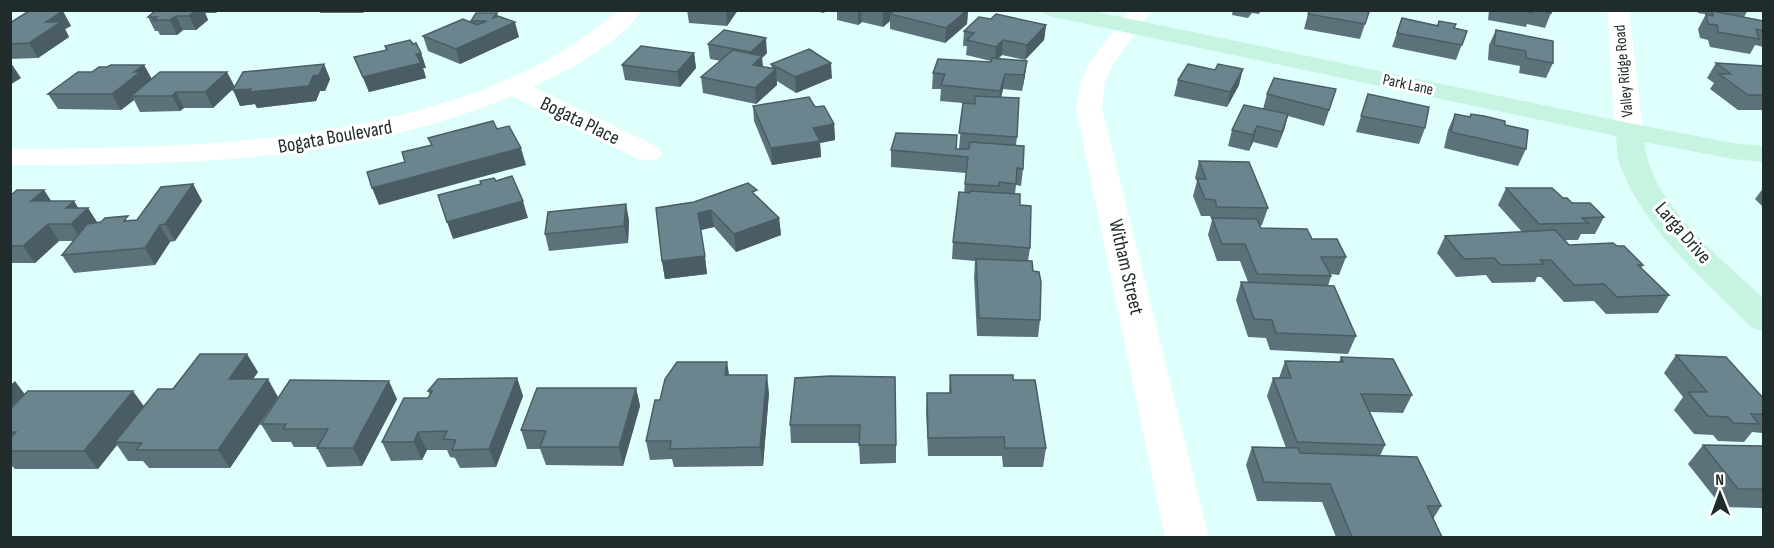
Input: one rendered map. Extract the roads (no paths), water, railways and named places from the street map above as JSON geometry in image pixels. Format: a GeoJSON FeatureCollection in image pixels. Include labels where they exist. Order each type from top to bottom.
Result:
{"type":"FeatureCollection","features":[{"type":"Feature","properties":{"kind":"street","name":"Bogata Boulevard"},"geometry":{"type":"LineString","coordinates":[[10,157],[172,156],[240,152],[317,142],[394,127],[513,87],[581,51],[606,34],[631,10]]}},
{"type":"Feature","properties":{"kind":"street","name":"Park Lane"},"geometry":{"type":"LineString","coordinates":[[1053,10],[1135,18],[1629,131],[1733,151],[1764,154]]}},
{"type":"Feature","properties":{"kind":"street","name":"Valley Ridge Road"},"geometry":{"type":"LineString","coordinates":[[1618,10],[1629,131]]}},
{"type":"Feature","properties":{"kind":"street","name":"Witham Street"},"geometry":{"type":"LineString","coordinates":[[1135,18],[1102,63],[1093,81],[1089,109],[1187,537]]}},
{"type":"Feature","properties":{"kind":"street","name":"Bogata Place"},"geometry":{"type":"LineString","coordinates":[[513,87],[648,153]]}},
{"type":"Feature","properties":{"kind":"street","name":"Larga Drive"},"geometry":{"type":"LineString","coordinates":[[1629,131],[1634,166],[1652,198],[1689,244],[1764,320]]}}]}
